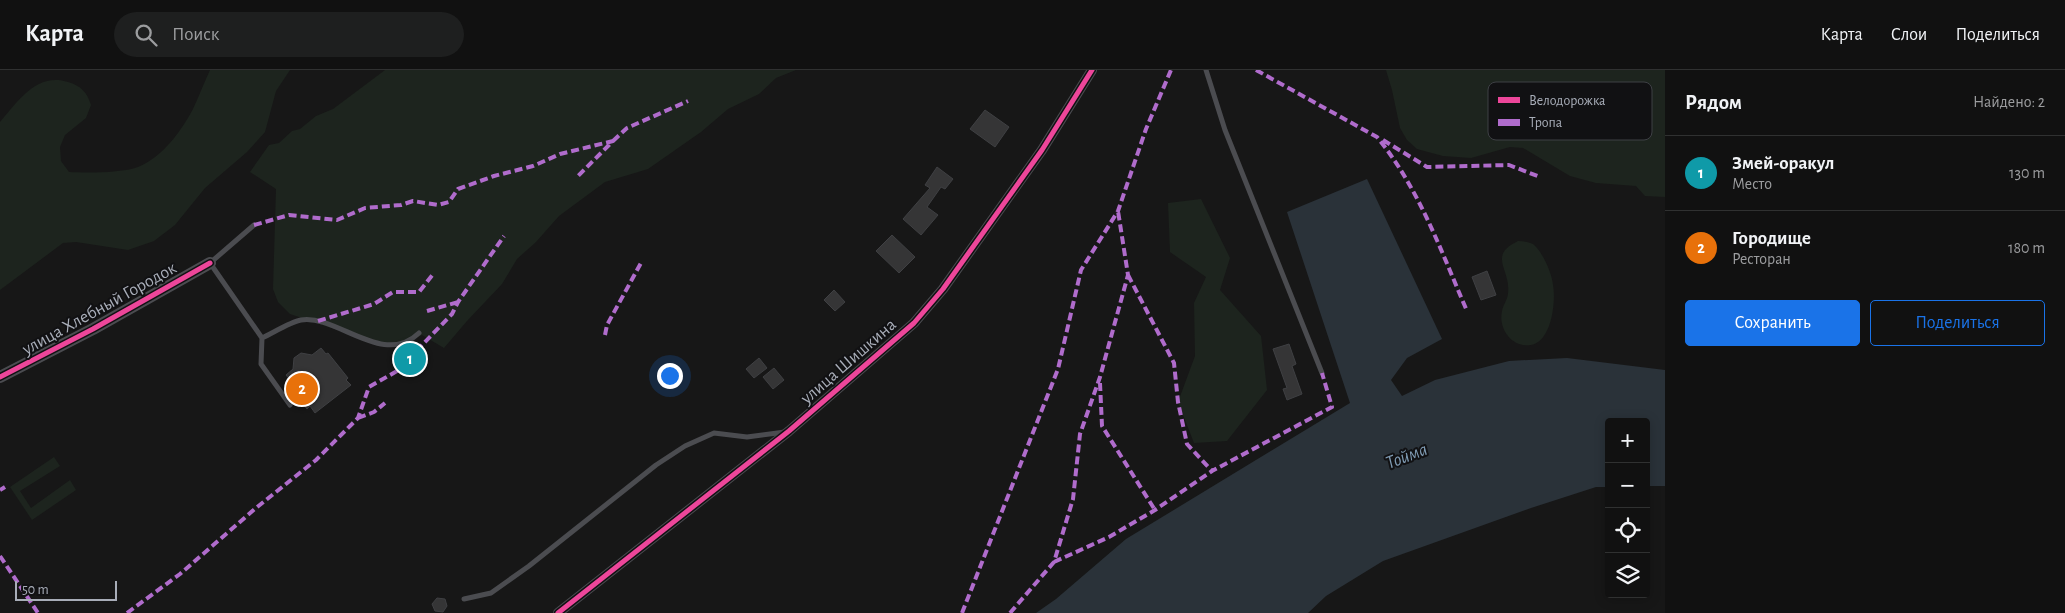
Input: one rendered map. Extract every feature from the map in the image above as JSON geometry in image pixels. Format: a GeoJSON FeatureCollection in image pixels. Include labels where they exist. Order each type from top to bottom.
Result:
{"type":"FeatureCollection","features":[{"type":"Feature","properties":{"kind":"street","name":"улица Шишкина"},"geometry":{"type":"LineString","coordinates":[[558,613],[788,431],[914,323],[944,289],[1042,150],[1092,70]]}},
{"type":"Feature","properties":{"kind":"street","name":"улица Хлебный Городок"},"geometry":{"type":"LineString","coordinates":[[0,377],[92,329],[210,263]]}},
{"type":"Feature","properties":{"kind":"lane"},"geometry":{"type":"LineString","coordinates":[[1206,70],[1225,130],[1322,373]]}},
{"type":"Feature","properties":{"kind":"lane"},"geometry":{"type":"LineString","coordinates":[[254,225],[210,263],[262,338],[260,364],[290,405]]}},
{"type":"Feature","properties":{"kind":"lane"},"geometry":{"type":"LineString","coordinates":[[262,338],[301,320],[318,321],[387,345],[403,342],[419,333]]}},
{"type":"Feature","properties":{"kind":"lane"},"geometry":{"type":"LineString","coordinates":[[464,599],[491,592],[528,566],[656,464],[685,446],[714,434],[747,437],[788,431]]}},
{"type":"Feature","properties":{"kind":"shaded area"},"geometry":{"type":"Polygon","coordinates":[[[210,70],[290,70],[276,91],[265,132],[247,152],[205,188],[175,225],[154,241],[128,250],[76,242],[63,243],[0,290],[0,122],[21,97],[29,90],[47,81],[57,80],[77,85],[88,96],[91,105],[86,118],[65,135],[60,147],[61,161],[69,172],[131,169],[147,163],[155,157],[183,126],[193,109],[210,70]]]}},
{"type":"Feature","properties":{"kind":"shaded area"},"geometry":{"type":"Polygon","coordinates":[[[385,70],[796,70],[776,78],[759,94],[728,109],[701,132],[648,169],[605,182],[559,216],[536,242],[517,259],[502,284],[444,348],[422,335],[401,346],[388,347],[290,314],[278,302],[273,289],[276,189],[250,172],[269,145],[279,143],[292,131],[300,129],[316,116],[333,109],[385,70]]]}},
{"type":"Feature","properties":{"kind":"shaded area"},"geometry":{"type":"Polygon","coordinates":[[[1386,70],[1665,70],[1665,197],[1645,196],[1636,186],[1596,183],[1570,176],[1523,148],[1510,147],[1471,158],[1443,156],[1417,149],[1407,140],[1400,128],[1386,70]]]}},
{"type":"Feature","properties":{"kind":"shaded area"},"geometry":{"type":"Polygon","coordinates":[[[1201,199],[1230,258],[1220,290],[1261,336],[1267,390],[1227,441],[1194,443],[1178,402],[1195,356],[1194,303],[1206,277],[1170,252],[1168,203],[1201,199]]]}},
{"type":"Feature","properties":{"kind":"shaded area"},"geometry":{"type":"Polygon","coordinates":[[[1518,241],[1533,244],[1540,252],[1551,275],[1554,292],[1553,310],[1548,328],[1538,342],[1531,345],[1524,345],[1512,340],[1504,330],[1501,318],[1508,293],[1508,284],[1502,258],[1504,252],[1518,241]]]}},
{"type":"Feature","properties":{"kind":"shaded area"},"geometry":{"type":"Polygon","coordinates":[[[54,457],[60,466],[20,491],[31,508],[70,480],[76,490],[32,520],[10,487],[54,457]]]}},
{"type":"Feature","properties":{"kind":"water","name":"Тойма"},"geometry":{"type":"Polygon","coordinates":[[[1367,179],[1442,339],[1407,358],[1391,380],[1402,396],[1435,380],[1509,361],[1567,358],[1665,370],[1665,486],[1650,486],[1650,418],[1605,418],[1605,487],[1596,487],[1531,508],[1383,561],[1326,596],[1308,613],[1036,613],[1056,599],[1126,539],[1350,403],[1287,212],[1367,179]]]}},
{"type":"Feature","properties":{"kind":"building"},"geometry":{"type":"Polygon","coordinates":[[[985,110],[1009,127],[995,147],[970,129],[985,110]]]}},
{"type":"Feature","properties":{"kind":"building"},"geometry":{"type":"Polygon","coordinates":[[[937,167],[953,179],[945,189],[941,187],[927,207],[938,215],[921,235],[903,219],[930,188],[925,185],[937,167]]]}},
{"type":"Feature","properties":{"kind":"building"},"geometry":{"type":"Polygon","coordinates":[[[892,235],[915,257],[899,273],[876,251],[892,235]]]}},
{"type":"Feature","properties":{"kind":"building"},"geometry":{"type":"Polygon","coordinates":[[[1487,271],[1496,295],[1481,300],[1472,277],[1487,271]]]}},
{"type":"Feature","properties":{"kind":"building"},"geometry":{"type":"Polygon","coordinates":[[[834,290],[845,302],[835,311],[824,300],[834,290]]]}},
{"type":"Feature","properties":{"kind":"building"},"geometry":{"type":"Polygon","coordinates":[[[1289,344],[1296,364],[1292,366],[1302,394],[1287,400],[1283,389],[1287,388],[1273,349],[1289,344]]]}},
{"type":"Feature","properties":{"kind":"building"},"geometry":{"type":"Polygon","coordinates":[[[321,348],[326,354],[328,353],[348,378],[346,380],[351,385],[315,413],[310,406],[307,409],[287,383],[290,380],[286,375],[293,369],[294,358],[301,353],[312,355],[321,348]]]}},
{"type":"Feature","properties":{"kind":"building"},"geometry":{"type":"Polygon","coordinates":[[[759,358],[767,368],[754,378],[746,369],[759,358]]]}},
{"type":"Feature","properties":{"kind":"building"},"geometry":{"type":"Polygon","coordinates":[[[774,368],[784,380],[773,389],[763,377],[774,368]]]}},
{"type":"Feature","properties":{"kind":"building"},"geometry":{"type":"Polygon","coordinates":[[[437,598],[445,599],[447,606],[443,612],[435,611],[432,604],[437,598]]]}},
{"type":"Feature","properties":{"kind":"marked path"},"geometry":{"type":"LineString","coordinates":[[962,613],[1058,369],[1081,270],[1118,211],[1146,129],[1171,70]]}},
{"type":"Feature","properties":{"kind":"marked path"},"geometry":{"type":"LineString","coordinates":[[1256,70],[1377,137],[1405,177],[1417,199],[1467,311]]}},
{"type":"Feature","properties":{"kind":"marked path"},"geometry":{"type":"LineString","coordinates":[[613,141],[627,128],[688,101]]}},
{"type":"Feature","properties":{"kind":"marked path"},"geometry":{"type":"LineString","coordinates":[[1383,140],[1427,167],[1509,165],[1540,177]]}},
{"type":"Feature","properties":{"kind":"marked path"},"geometry":{"type":"LineString","coordinates":[[254,225],[289,215],[337,220],[365,208],[401,205],[413,201],[438,205],[449,202],[458,189],[494,176],[533,166],[560,154],[613,141],[576,178]]}},
{"type":"Feature","properties":{"kind":"marked path"},"geometry":{"type":"LineString","coordinates":[[1010,613],[1054,562],[1073,499],[1080,434],[1100,377],[1128,275],[1118,211]]}},
{"type":"Feature","properties":{"kind":"marked path"},"geometry":{"type":"LineString","coordinates":[[127,613],[180,574],[256,508],[316,460],[358,418],[369,387],[397,371],[452,314],[458,302],[504,236]]}},
{"type":"Feature","properties":{"kind":"marked path"},"geometry":{"type":"LineString","coordinates":[[605,335],[607,325],[641,263]]}},
{"type":"Feature","properties":{"kind":"marked path"},"geometry":{"type":"LineString","coordinates":[[318,321],[374,304],[393,292],[419,292],[434,273]]}},
{"type":"Feature","properties":{"kind":"marked path"},"geometry":{"type":"LineString","coordinates":[[1128,275],[1174,363],[1178,402],[1187,444],[1212,471]]}},
{"type":"Feature","properties":{"kind":"marked path"},"geometry":{"type":"LineString","coordinates":[[427,311],[458,302]]}},
{"type":"Feature","properties":{"kind":"marked path"},"geometry":{"type":"LineString","coordinates":[[1054,562],[1109,537],[1155,510],[1212,471],[1332,407],[1322,373]]}},
{"type":"Feature","properties":{"kind":"marked path"},"geometry":{"type":"LineString","coordinates":[[1100,383],[1102,426],[1155,510]]}},
{"type":"Feature","properties":{"kind":"marked path"},"geometry":{"type":"LineString","coordinates":[[358,418],[374,412],[385,403]]}},
{"type":"Feature","properties":{"kind":"marked path"},"geometry":{"type":"LineString","coordinates":[[0,490],[5,487]]}},
{"type":"Feature","properties":{"kind":"marked path"},"geometry":{"type":"LineString","coordinates":[[0,556],[38,613]]}},
{"type":"Feature","properties":{"kind":"cycle path"},"geometry":{"type":"LineString","coordinates":[[558,613],[789,431],[914,323],[943,289],[1042,150],[1092,70]]}},
{"type":"Feature","properties":{"kind":"cycle path"},"geometry":{"type":"LineString","coordinates":[[0,377],[93,329],[210,263]]}},
{"type":"Feature","properties":{"kind":"place","name":"Змей-оракул"},"geometry":{"type":"Point","coordinates":[410,359]}},
{"type":"Feature","properties":{"kind":"place","name":"Городище"},"geometry":{"type":"Point","coordinates":[302,389]}}]}
